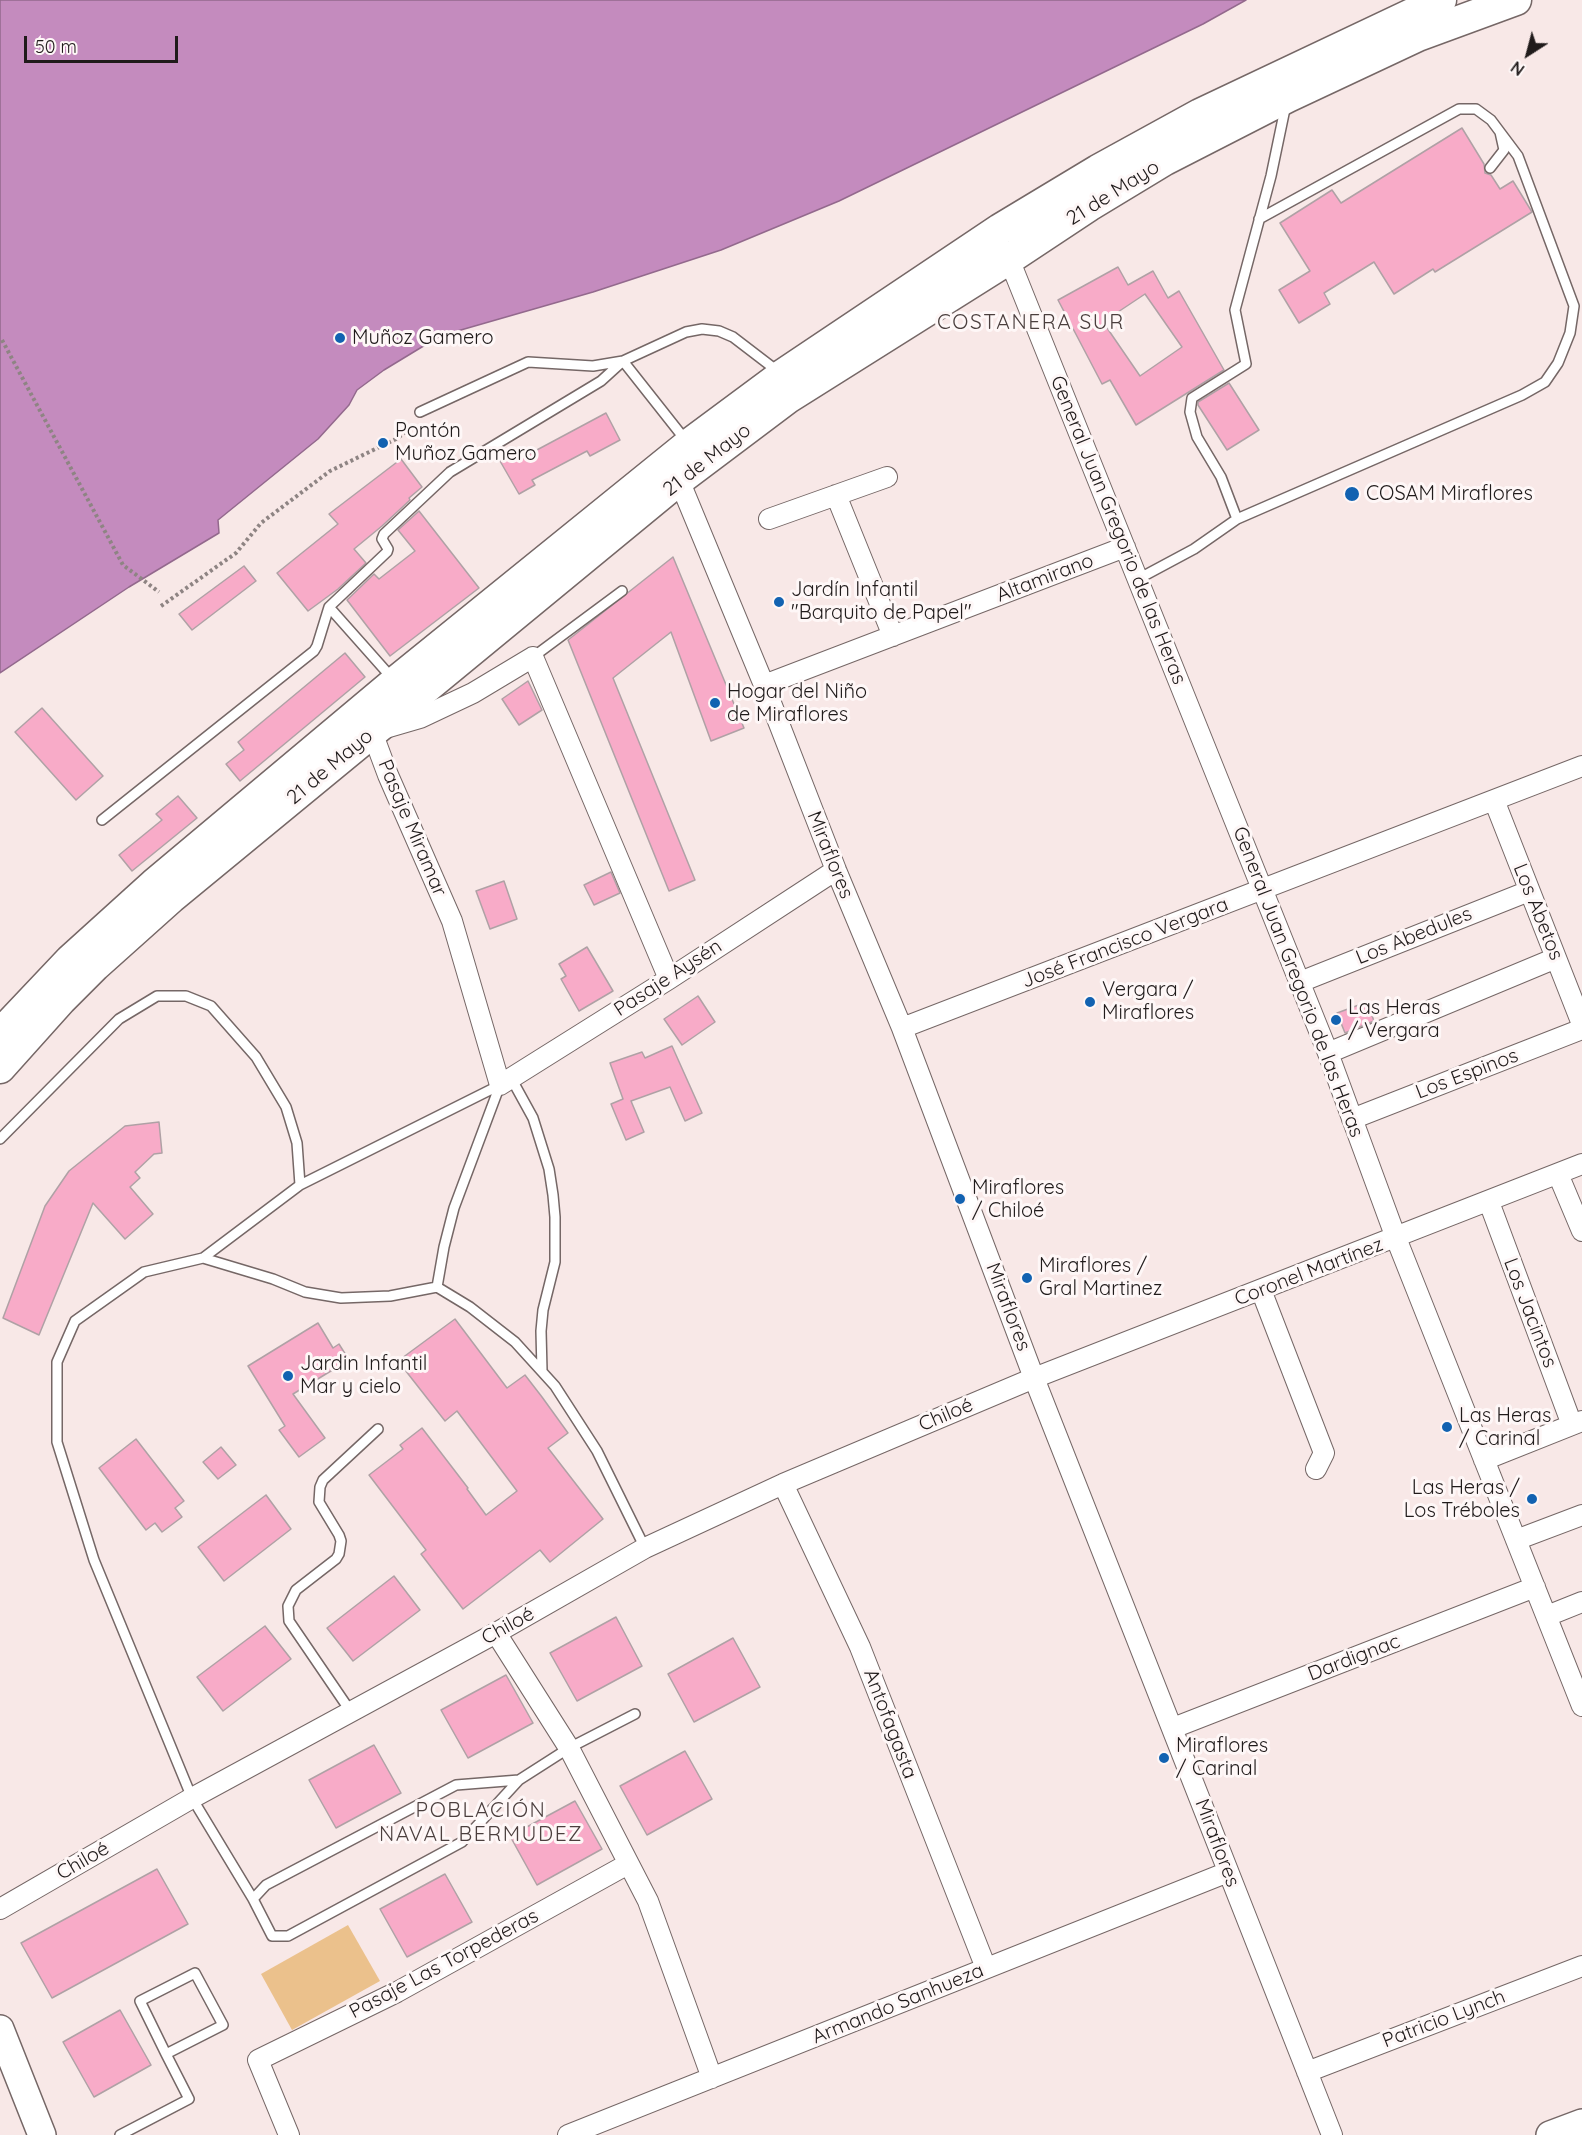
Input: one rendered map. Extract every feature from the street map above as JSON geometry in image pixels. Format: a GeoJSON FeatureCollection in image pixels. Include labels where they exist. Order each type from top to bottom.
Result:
{"type":"FeatureCollection","features":[{"type":"Feature","properties":{"kind":"main road","name":"21 de Mayo"},"geometry":{"type":"LineString","coordinates":[[0,1034],[111,921],[395,682],[689,444],[782,375],[1000,230],[1098,170],[1200,114],[1441,0]]}},
{"type":"Feature","properties":{"kind":"main road","name":"21 de Mayo"},"geometry":{"type":"LineString","coordinates":[[0,1068],[61,1000],[130,933],[679,480],[788,398],[1165,160],[1288,97],[1418,36],[1516,0]]}},
{"type":"Feature","properties":{"kind":"street","name":"General Juan Gregorio de las Heras"},"geometry":{"type":"LineString","coordinates":[[1009,259],[1300,982],[1396,1238],[1582,1706]]}},
{"type":"Feature","properties":{"kind":"street"},"geometry":{"type":"LineString","coordinates":[[769,519],[887,477]]}},
{"type":"Feature","properties":{"kind":"street","name":"Miraflores"},"geometry":{"type":"LineString","coordinates":[[679,480],[902,1028],[1034,1378],[1332,2135]]}},
{"type":"Feature","properties":{"kind":"street"},"geometry":{"type":"LineString","coordinates":[[836,495],[893,636]]}},
{"type":"Feature","properties":{"kind":"street","name":"Altamirano"},"geometry":{"type":"LineString","coordinates":[[764,685],[1125,547]]}},
{"type":"Feature","properties":{"kind":"street"},"geometry":{"type":"LineString","coordinates":[[533,657],[669,979]]}},
{"type":"Feature","properties":{"kind":"street","name":"Pasaje Miramar"},"geometry":{"type":"LineString","coordinates":[[506,1081],[452,921],[388,775],[372,732],[420,718],[472,693],[533,657]]}},
{"type":"Feature","properties":{"kind":"street","name":"José Francisco Vergara"},"geometry":{"type":"LineString","coordinates":[[902,1028],[1582,766]]}},
{"type":"Feature","properties":{"kind":"street","name":"Los Abetos"},"geometry":{"type":"LineString","coordinates":[[1494,800],[1582,1024]]}},
{"type":"Feature","properties":{"kind":"street","name":"Pasaje Aysén"},"geometry":{"type":"LineString","coordinates":[[506,1081],[669,979],[836,870]]}},
{"type":"Feature","properties":{"kind":"street","name":"Los Abedules"},"geometry":{"type":"LineString","coordinates":[[1300,982],[1529,891]]}},
{"type":"Feature","properties":{"kind":"street"},"geometry":{"type":"LineString","coordinates":[[1328,1053],[1556,958]]}},
{"type":"Feature","properties":{"kind":"street","name":"Los Espinos"},"geometry":{"type":"LineString","coordinates":[[1352,1119],[1582,1029]]}},
{"type":"Feature","properties":{"kind":"street","name":"Coronel Martínez"},"geometry":{"type":"LineString","coordinates":[[1034,1378],[1582,1164]]}},
{"type":"Feature","properties":{"kind":"street"},"geometry":{"type":"LineString","coordinates":[[1558,1174],[1582,1232]]}},
{"type":"Feature","properties":{"kind":"street","name":"Los Jacintos"},"geometry":{"type":"LineString","coordinates":[[1489,1202],[1577,1423]]}},
{"type":"Feature","properties":{"kind":"street"},"geometry":{"type":"LineString","coordinates":[[1261,1290],[1324,1453],[1316,1469]]}},
{"type":"Feature","properties":{"kind":"street","name":"Chiloé"},"geometry":{"type":"LineString","coordinates":[[0,1910],[192,1798],[496,1633],[645,1548],[783,1484],[1034,1378]]}},
{"type":"Feature","properties":{"kind":"street"},"geometry":{"type":"LineString","coordinates":[[1484,1460],[1577,1423]]}},
{"type":"Feature","properties":{"kind":"street","name":"Antofagasta"},"geometry":{"type":"LineString","coordinates":[[783,1484],[860,1647],[986,1968]]}},
{"type":"Feature","properties":{"kind":"street"},"geometry":{"type":"LineString","coordinates":[[1516,1540],[1582,1515]]}},
{"type":"Feature","properties":{"kind":"street","name":"Dardignac"},"geometry":{"type":"LineString","coordinates":[[1173,1728],[1535,1587]]}},
{"type":"Feature","properties":{"kind":"street"},"geometry":{"type":"LineString","coordinates":[[1546,1616],[1582,1602]]}},
{"type":"Feature","properties":{"kind":"street"},"geometry":{"type":"LineString","coordinates":[[496,1633],[569,1748],[648,1901],[712,2078]]}},
{"type":"Feature","properties":{"kind":"street","name":"Pasaje Las Torpederas"},"geometry":{"type":"LineString","coordinates":[[289,2135],[258,2060],[397,1992],[628,1864]]}},
{"type":"Feature","properties":{"kind":"street","name":"Armando Sanhueza"},"geometry":{"type":"LineString","coordinates":[[568,2135],[1228,1872]]}},
{"type":"Feature","properties":{"kind":"street","name":"Patricio Lynch"},"geometry":{"type":"LineString","coordinates":[[1306,2072],[1582,1966]]}},
{"type":"Feature","properties":{"kind":"street"},"geometry":{"type":"LineString","coordinates":[[0,2029],[42,2135]]}},
{"type":"Feature","properties":{"kind":"street"},"geometry":{"type":"LineString","coordinates":[[1550,2135],[1582,2123]]}},
{"type":"Feature","properties":{"kind":"lane"},"geometry":{"type":"LineString","coordinates":[[1237,519],[1221,477],[1197,436],[1190,412],[1192,399],[1246,364],[1235,310],[1271,176],[1288,97]]}},
{"type":"Feature","properties":{"kind":"lane"},"geometry":{"type":"LineString","coordinates":[[1137,579],[1194,549],[1237,519],[1522,395],[1545,382],[1558,363],[1570,333],[1574,306],[1518,156],[1491,120],[1476,109],[1459,109],[1259,219]]}},
{"type":"Feature","properties":{"kind":"lane"},"geometry":{"type":"LineString","coordinates":[[1490,168],[1504,150],[1500,132]]}},
{"type":"Feature","properties":{"kind":"lane"},"geometry":{"type":"LineString","coordinates":[[420,412],[528,362],[593,366],[623,361],[686,332],[702,329],[733,337],[782,375]]}},
{"type":"Feature","properties":{"kind":"lane"},"geometry":{"type":"LineString","coordinates":[[623,361],[689,444]]}},
{"type":"Feature","properties":{"kind":"lane"},"geometry":{"type":"LineString","coordinates":[[102,820],[314,651],[329,607],[387,552],[388,549],[382,539],[384,534],[450,472],[601,381],[623,361]]}},
{"type":"Feature","properties":{"kind":"lane"},"geometry":{"type":"LineString","coordinates":[[533,657],[622,591]]}},
{"type":"Feature","properties":{"kind":"lane"},"geometry":{"type":"LineString","coordinates":[[329,607],[395,682]]}},
{"type":"Feature","properties":{"kind":"lane"},"geometry":{"type":"LineString","coordinates":[[0,1139],[119,1019],[157,996],[186,996],[211,1006],[256,1057],[286,1107],[297,1143],[300,1185]]}},
{"type":"Feature","properties":{"kind":"lane"},"geometry":{"type":"LineString","coordinates":[[506,1081],[300,1185],[203,1258],[144,1272],[75,1321],[57,1362],[57,1442],[94,1560],[192,1798],[253,1899],[272,1936],[288,1936],[462,1842],[519,1780],[569,1748],[635,1714]]}},
{"type":"Feature","properties":{"kind":"lane"},"geometry":{"type":"LineString","coordinates":[[436,1287],[454,1208],[506,1081]]}},
{"type":"Feature","properties":{"kind":"lane"},"geometry":{"type":"LineString","coordinates":[[506,1081],[533,1118],[549,1169],[553,1195],[555,1262],[543,1310],[542,1371]]}},
{"type":"Feature","properties":{"kind":"lane"},"geometry":{"type":"LineString","coordinates":[[203,1258],[273,1279],[304,1292],[341,1298],[390,1296],[436,1287],[470,1307],[515,1342],[555,1386],[597,1450],[645,1548]]}},
{"type":"Feature","properties":{"kind":"lane"},"geometry":{"type":"LineString","coordinates":[[351,1712],[289,1622],[288,1606],[296,1590],[336,1559],[339,1554],[339,1535],[320,1502],[320,1487],[323,1480],[378,1429]]}},
{"type":"Feature","properties":{"kind":"lane"},"geometry":{"type":"LineString","coordinates":[[253,1899],[266,1885],[456,1785],[519,1780]]}},
{"type":"Feature","properties":{"kind":"lane"},"geometry":{"type":"LineString","coordinates":[[120,2135],[189,2099],[166,2054],[140,2001],[195,1973],[223,2025],[166,2054]]}},
{"type":"Feature","properties":{"kind":"path"},"geometry":{"type":"LineString","coordinates":[[2,340],[123,565],[159,592]]}},
{"type":"Feature","properties":{"kind":"path"},"geometry":{"type":"LineString","coordinates":[[161,606],[236,553],[261,523],[330,471],[396,439],[419,424],[420,412]]}},
{"type":"Feature","properties":{"kind":"shaded area"},"geometry":{"type":"Polygon","coordinates":[[[0,0],[1246,0],[1203,24],[839,201],[721,250],[593,292],[440,336],[384,370],[357,390],[349,405],[318,439],[218,520],[219,533],[129,587],[0,673],[0,0]]]}},
{"type":"Feature","properties":{"kind":"shaded area"},"geometry":{"type":"Polygon","coordinates":[[[348,1925],[380,1981],[292,2030],[261,1974],[348,1925]]]}},
{"type":"Feature","properties":{"kind":"building"},"geometry":{"type":"Polygon","coordinates":[[[1462,128],[1484,164],[1485,173],[1491,175],[1500,189],[1513,181],[1532,212],[1435,272],[1433,269],[1394,294],[1374,262],[1324,293],[1330,304],[1299,323],[1279,290],[1310,271],[1280,223],[1332,190],[1341,203],[1462,128]]]}},
{"type":"Feature","properties":{"kind":"building"},"geometry":{"type":"Polygon","coordinates":[[[1118,267],[1128,285],[1153,271],[1168,298],[1179,291],[1224,370],[1136,425],[1110,380],[1102,384],[1058,300],[1118,267]],[[1145,294],[1103,322],[1140,376],[1182,347],[1145,294]]]}},
{"type":"Feature","properties":{"kind":"building"},"geometry":{"type":"Polygon","coordinates":[[[1229,383],[1259,430],[1227,450],[1198,402],[1229,383]]]}},
{"type":"Feature","properties":{"kind":"building"},"geometry":{"type":"Polygon","coordinates":[[[606,413],[620,440],[590,456],[587,451],[532,480],[535,485],[519,494],[500,461],[516,452],[520,459],[606,413]]]}},
{"type":"Feature","properties":{"kind":"building"},"geometry":{"type":"Polygon","coordinates":[[[401,459],[422,487],[382,526],[354,549],[366,563],[338,589],[308,611],[277,573],[338,524],[329,514],[401,459]]]}},
{"type":"Feature","properties":{"kind":"building"},"geometry":{"type":"Polygon","coordinates":[[[419,511],[479,588],[390,656],[347,600],[374,574],[379,579],[415,551],[398,530],[419,511]]]}},
{"type":"Feature","properties":{"kind":"building","name":"Hogar del Niño de Miraflores"},"geometry":{"type":"Polygon","coordinates":[[[673,557],[744,728],[711,741],[671,632],[613,678],[695,880],[669,891],[568,640],[673,557]]]}},
{"type":"Feature","properties":{"kind":"building"},"geometry":{"type":"Polygon","coordinates":[[[244,566],[256,581],[192,630],[179,614],[244,566]]]}},
{"type":"Feature","properties":{"kind":"building"},"geometry":{"type":"Polygon","coordinates":[[[345,653],[365,677],[240,781],[226,764],[244,750],[238,742],[345,653]]]}},
{"type":"Feature","properties":{"kind":"building"},"geometry":{"type":"Polygon","coordinates":[[[528,681],[542,710],[519,725],[502,699],[528,681]]]}},
{"type":"Feature","properties":{"kind":"building"},"geometry":{"type":"Polygon","coordinates":[[[42,708],[103,776],[76,800],[15,732],[42,708]]]}},
{"type":"Feature","properties":{"kind":"building"},"geometry":{"type":"Polygon","coordinates":[[[178,796],[197,818],[132,871],[119,855],[162,820],[156,814],[178,796]]]}},
{"type":"Feature","properties":{"kind":"building"},"geometry":{"type":"Polygon","coordinates":[[[611,872],[620,893],[594,905],[584,885],[611,872]]]}},
{"type":"Feature","properties":{"kind":"building"},"geometry":{"type":"Polygon","coordinates":[[[504,881],[517,919],[490,929],[476,891],[504,881]]]}},
{"type":"Feature","properties":{"kind":"building"},"geometry":{"type":"Polygon","coordinates":[[[587,947],[613,991],[579,1011],[561,979],[566,976],[559,964],[587,947]]]}},
{"type":"Feature","properties":{"kind":"building"},"geometry":{"type":"Polygon","coordinates":[[[698,996],[715,1022],[682,1045],[664,1019],[698,996]]]}},
{"type":"Feature","properties":{"kind":"building"},"geometry":{"type":"Polygon","coordinates":[[[1367,1002],[1374,1021],[1345,1033],[1337,1013],[1367,1002]]]}},
{"type":"Feature","properties":{"kind":"building"},"geometry":{"type":"Polygon","coordinates":[[[672,1046],[702,1113],[685,1121],[670,1087],[631,1101],[644,1132],[626,1140],[611,1104],[623,1099],[610,1063],[642,1052],[645,1058],[672,1046]]]}},
{"type":"Feature","properties":{"kind":"building"},"geometry":{"type":"Polygon","coordinates":[[[159,1122],[162,1153],[154,1154],[135,1172],[140,1178],[130,1187],[153,1214],[125,1239],[93,1203],[39,1335],[3,1318],[45,1206],[69,1171],[125,1126],[159,1122]]]}},
{"type":"Feature","properties":{"kind":"building"},"geometry":{"type":"Polygon","coordinates":[[[455,1319],[507,1388],[525,1375],[542,1397],[568,1433],[548,1448],[603,1519],[550,1562],[540,1550],[463,1609],[421,1554],[426,1550],[369,1475],[403,1449],[400,1445],[422,1428],[486,1515],[517,1491],[457,1411],[445,1421],[398,1361],[455,1319]]]}},
{"type":"Feature","properties":{"kind":"building"},"geometry":{"type":"Polygon","coordinates":[[[318,1323],[333,1348],[339,1344],[349,1360],[293,1394],[325,1438],[299,1457],[279,1430],[285,1426],[248,1366],[318,1323]]]}},
{"type":"Feature","properties":{"kind":"building"},"geometry":{"type":"Polygon","coordinates":[[[136,1439],[184,1501],[175,1508],[182,1517],[162,1532],[155,1523],[146,1530],[99,1468],[136,1439]]]}},
{"type":"Feature","properties":{"kind":"building"},"geometry":{"type":"Polygon","coordinates":[[[221,1447],[236,1465],[218,1479],[203,1462],[221,1447]]]}},
{"type":"Feature","properties":{"kind":"building"},"geometry":{"type":"Polygon","coordinates":[[[266,1495],[291,1529],[224,1581],[198,1547],[266,1495]]]}},
{"type":"Feature","properties":{"kind":"building"},"geometry":{"type":"Polygon","coordinates":[[[394,1576],[420,1610],[353,1661],[327,1628],[394,1576]]]}},
{"type":"Feature","properties":{"kind":"building"},"geometry":{"type":"Polygon","coordinates":[[[616,1617],[642,1666],[577,1701],[550,1653],[616,1617]]]}},
{"type":"Feature","properties":{"kind":"building"},"geometry":{"type":"Polygon","coordinates":[[[265,1626],[291,1659],[223,1711],[197,1677],[265,1626]]]}},
{"type":"Feature","properties":{"kind":"building"},"geometry":{"type":"Polygon","coordinates":[[[733,1638],[760,1687],[694,1722],[668,1674],[733,1638]]]}},
{"type":"Feature","properties":{"kind":"building"},"geometry":{"type":"Polygon","coordinates":[[[506,1675],[533,1723],[468,1758],[441,1710],[506,1675]]]}},
{"type":"Feature","properties":{"kind":"building"},"geometry":{"type":"Polygon","coordinates":[[[374,1745],[401,1793],[336,1828],[309,1780],[374,1745]]]}},
{"type":"Feature","properties":{"kind":"building"},"geometry":{"type":"Polygon","coordinates":[[[685,1751],[712,1799],[647,1835],[620,1786],[685,1751]]]}},
{"type":"Feature","properties":{"kind":"building"},"geometry":{"type":"Polygon","coordinates":[[[575,1801],[602,1849],[537,1885],[510,1836],[575,1801]]]}},
{"type":"Feature","properties":{"kind":"building"},"geometry":{"type":"Polygon","coordinates":[[[157,1869],[188,1924],[52,1998],[21,1943],[157,1869]]]}},
{"type":"Feature","properties":{"kind":"building"},"geometry":{"type":"Polygon","coordinates":[[[445,1874],[472,1922],[407,1957],[380,1909],[445,1874]]]}},
{"type":"Feature","properties":{"kind":"building"},"geometry":{"type":"Polygon","coordinates":[[[120,2010],[151,2065],[94,2097],[63,2042],[120,2010]]]}},
{"type":"Feature","properties":{"kind":"place","name":"Muñoz Gamero"},"geometry":{"type":"Point","coordinates":[340,338]}},
{"type":"Feature","properties":{"kind":"place","name":"Pontón Muñoz Gamero"},"geometry":{"type":"Point","coordinates":[383,443]}},
{"type":"Feature","properties":{"kind":"place","name":"COSAM Miraflores"},"geometry":{"type":"Point","coordinates":[1352,494]}},
{"type":"Feature","properties":{"kind":"place","name":"Jardín Infantil \"Barquito de Papel\""},"geometry":{"type":"Point","coordinates":[779,602]}},
{"type":"Feature","properties":{"kind":"place","name":"Hogar del Niño de Miraflores"},"geometry":{"type":"Point","coordinates":[715,703]}},
{"type":"Feature","properties":{"kind":"place","name":"Vergara / Miraflores"},"geometry":{"type":"Point","coordinates":[1090,1002]}},
{"type":"Feature","properties":{"kind":"place","name":"Las Heras / Vergara"},"geometry":{"type":"Point","coordinates":[1336,1020]}},
{"type":"Feature","properties":{"kind":"place","name":"Miraflores / Chiloé"},"geometry":{"type":"Point","coordinates":[960,1199]}},
{"type":"Feature","properties":{"kind":"place","name":"Miraflores / Gral Martinez"},"geometry":{"type":"Point","coordinates":[1027,1278]}},
{"type":"Feature","properties":{"kind":"place","name":"Jardin Infantil Mar y cielo"},"geometry":{"type":"Point","coordinates":[288,1376]}},
{"type":"Feature","properties":{"kind":"place","name":"Las Heras / Carinal"},"geometry":{"type":"Point","coordinates":[1447,1427]}},
{"type":"Feature","properties":{"kind":"place","name":"Las Heras / Los Tréboles"},"geometry":{"type":"Point","coordinates":[1532,1499]}},
{"type":"Feature","properties":{"kind":"place","name":"Miraflores / Carinal"},"geometry":{"type":"Point","coordinates":[1164,1758]}},
{"type":"Feature","properties":{"kind":"district","name":"COSTANERA SUR"},"geometry":{"type":"Point","coordinates":[1031,323]}},
{"type":"Feature","properties":{"kind":"district","name":"POBLACIÓN NAVAL BERMUDEZ"},"geometry":{"type":"Point","coordinates":[481,1823]}}]}
